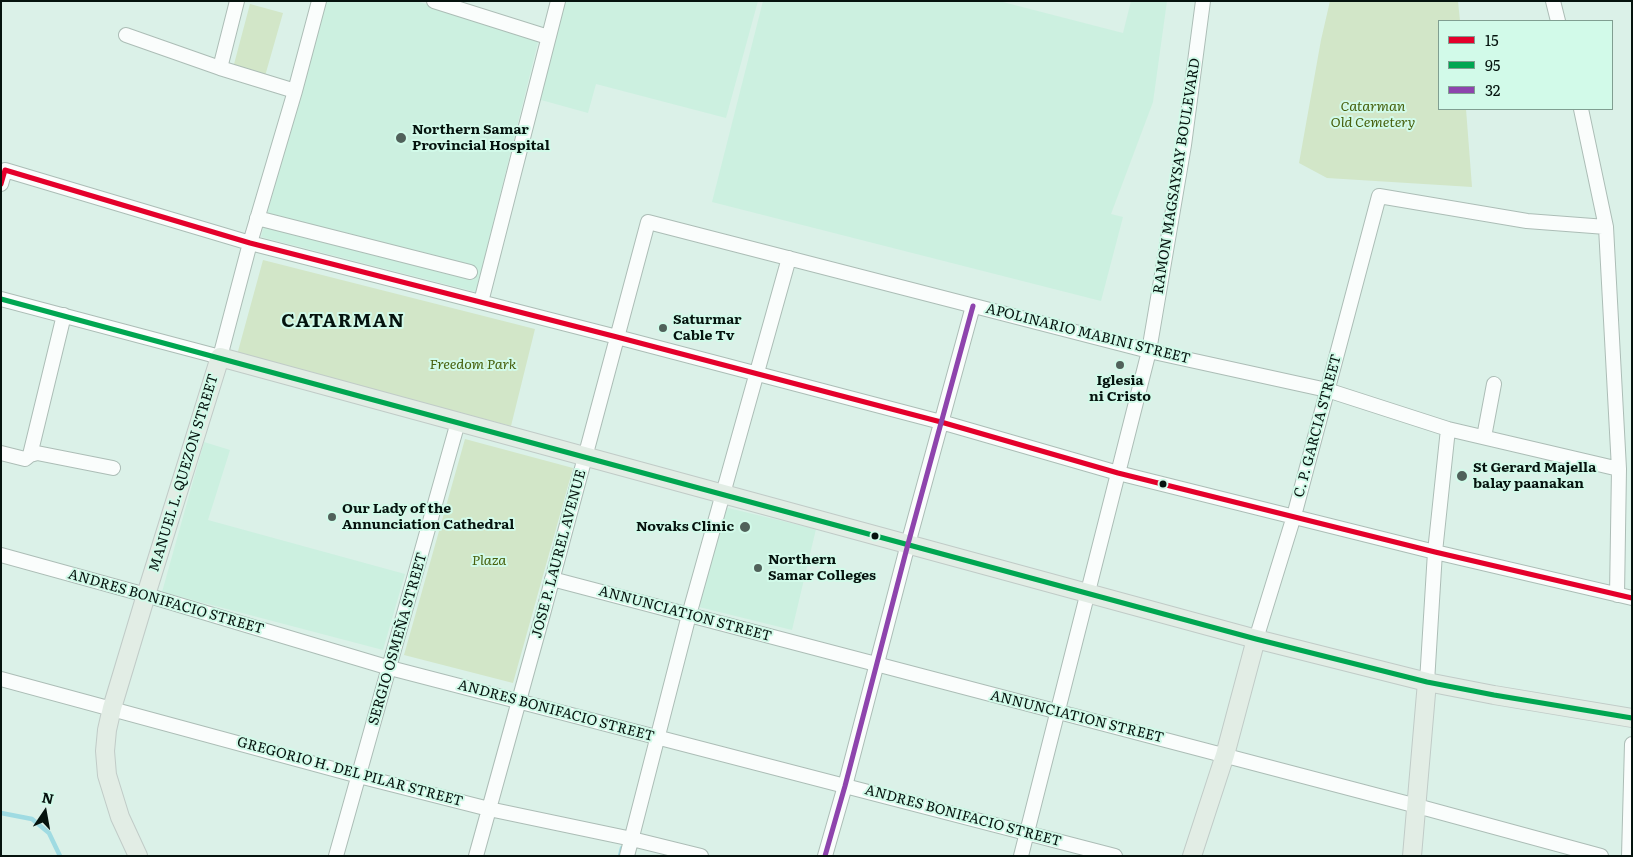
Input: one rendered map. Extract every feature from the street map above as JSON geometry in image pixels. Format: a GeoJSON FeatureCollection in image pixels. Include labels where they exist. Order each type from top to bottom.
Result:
{"type":"FeatureCollection","features":[{"type":"Feature","properties":{"kind":"main road"},"geometry":{"type":"LineString","coordinates":[[220,357],[1256,639],[1427,682],[1632,718]]}},
{"type":"Feature","properties":{"kind":"main road","name":"MANUEL L. QUEZON STREET"},"geometry":{"type":"LineString","coordinates":[[138,856],[120,817],[107,775],[105,751],[107,730],[146,595],[220,357]]}},
{"type":"Feature","properties":{"kind":"main road","name":"C. P. GARCIA STREET"},"geometry":{"type":"LineString","coordinates":[[1192,856],[1224,755],[1256,639]]}},
{"type":"Feature","properties":{"kind":"main road"},"geometry":{"type":"LineString","coordinates":[[1412,856],[1427,682]]}},
{"type":"Feature","properties":{"kind":"street"},"geometry":{"type":"LineString","coordinates":[[220,68],[237,1]]}},
{"type":"Feature","properties":{"kind":"street","name":"MANUEL L. QUEZON STREET"},"geometry":{"type":"LineString","coordinates":[[220,357],[250,243],[295,91],[319,1]]}},
{"type":"Feature","properties":{"kind":"street"},"geometry":{"type":"LineString","coordinates":[[434,1],[548,36]]}},
{"type":"Feature","properties":{"kind":"street"},"geometry":{"type":"LineString","coordinates":[[481,302],[558,1]]}},
{"type":"Feature","properties":{"kind":"street","name":"RAMON MAGSAYSAY BOULEVARD"},"geometry":{"type":"LineString","coordinates":[[1021,856],[1149,351],[1184,145],[1203,1]]}},
{"type":"Feature","properties":{"kind":"street"},"geometry":{"type":"LineString","coordinates":[[1553,1],[1558,20]]}},
{"type":"Feature","properties":{"kind":"street"},"geometry":{"type":"LineString","coordinates":[[126,35],[220,68],[295,91]]}},
{"type":"Feature","properties":{"kind":"street"},"geometry":{"type":"LineString","coordinates":[[1581,110],[1606,227],[1619,469],[1617,595]]}},
{"type":"Feature","properties":{"kind":"street"},"geometry":{"type":"LineString","coordinates":[[1,184],[5,170],[250,243],[941,422],[1118,473],[1435,552],[1632,598]]}},
{"type":"Feature","properties":{"kind":"street","name":"C. P. GARCIA STREET"},"geometry":{"type":"LineString","coordinates":[[1256,639],[1294,516],[1379,196],[1527,221],[1606,227]]}},
{"type":"Feature","properties":{"kind":"street"},"geometry":{"type":"LineString","coordinates":[[257,218],[470,272]]}},
{"type":"Feature","properties":{"kind":"street","name":"APOLINARIO MABINI STREET"},"geometry":{"type":"LineString","coordinates":[[648,222],[1149,351],[1327,390],[1448,429],[1619,469]]}},
{"type":"Feature","properties":{"kind":"street","name":"JOSE P. LAUREL AVENUE"},"geometry":{"type":"LineString","coordinates":[[476,856],[648,222]]}},
{"type":"Feature","properties":{"kind":"street"},"geometry":{"type":"LineString","coordinates":[[627,856],[689,615],[789,258]]}},
{"type":"Feature","properties":{"kind":"street"},"geometry":{"type":"LineString","coordinates":[[1,298],[220,357]]}},
{"type":"Feature","properties":{"kind":"street"},"geometry":{"type":"LineString","coordinates":[[825,856],[973,306]]}},
{"type":"Feature","properties":{"kind":"street"},"geometry":{"type":"LineString","coordinates":[[30,455],[64,316]]}},
{"type":"Feature","properties":{"kind":"street"},"geometry":{"type":"LineString","coordinates":[[1484,437],[1494,384]]}},
{"type":"Feature","properties":{"kind":"street","name":"SERGIO OSMEÑA STREET"},"geometry":{"type":"LineString","coordinates":[[336,856],[458,422]]}},
{"type":"Feature","properties":{"kind":"street"},"geometry":{"type":"LineString","coordinates":[[1427,682],[1435,552],[1448,429]]}},
{"type":"Feature","properties":{"kind":"street"},"geometry":{"type":"LineString","coordinates":[[1,453],[25,459],[30,455],[38,453],[112,468]]}},
{"type":"Feature","properties":{"kind":"street","name":"ANDRES BONIFACIO STREET"},"geometry":{"type":"LineString","coordinates":[[1,555],[146,595],[390,668],[1115,856]]}},
{"type":"Feature","properties":{"kind":"street","name":"ANNUNCIATION STREET"},"geometry":{"type":"LineString","coordinates":[[552,579],[1601,856]]}},
{"type":"Feature","properties":{"kind":"street","name":"GREGORIO H. DEL PILAR STREET"},"geometry":{"type":"LineString","coordinates":[[1,679],[489,809],[632,838],[701,856]]}},
{"type":"Feature","properties":{"kind":"street"},"geometry":{"type":"LineString","coordinates":[[1629,856],[1632,744]]}},
{"type":"Feature","properties":{"kind":"shaded area","name":"Northern Samar Provincial Hospital"},"geometry":{"type":"Polygon","coordinates":[[[324,1],[416,1],[539,38],[476,292],[261,237],[324,1]]]}},
{"type":"Feature","properties":{"kind":"shaded area"},"geometry":{"type":"Polygon","coordinates":[[[560,1],[758,1],[726,118],[596,84],[588,113],[534,98],[560,1]]]}},
{"type":"Feature","properties":{"kind":"shaded area"},"geometry":{"type":"Polygon","coordinates":[[[763,1],[999,1],[1123,33],[1131,1],[1167,1],[1153,102],[1111,214],[1123,217],[1101,301],[712,202],[763,1]]]}},
{"type":"Feature","properties":{"kind":"shaded area"},"geometry":{"type":"Polygon","coordinates":[[[204,442],[230,450],[208,520],[405,574],[383,650],[162,592],[204,442]]]}},
{"type":"Feature","properties":{"kind":"shaded area","name":"Northern Samar Colleges"},"geometry":{"type":"Polygon","coordinates":[[[724,507],[816,529],[792,630],[699,607],[724,507]]]}},
{"type":"Feature","properties":{"kind":"green space","name":"Catarman Old Cemetery"},"geometry":{"type":"Polygon","coordinates":[[[1330,1],[1458,1],[1460,20],[1438,20],[1438,110],[1466,110],[1472,187],[1327,178],[1299,163],[1321,40],[1330,1]]]}},
{"type":"Feature","properties":{"kind":"green space"},"geometry":{"type":"Polygon","coordinates":[[[250,4],[283,13],[265,76],[233,68],[250,4]]]}},
{"type":"Feature","properties":{"kind":"green space","name":"Freedom Park"},"geometry":{"type":"Polygon","coordinates":[[[263,260],[535,329],[511,426],[237,355],[263,260]]]}},
{"type":"Feature","properties":{"kind":"green space","name":"Plaza"},"geometry":{"type":"Polygon","coordinates":[[[465,439],[573,468],[513,683],[404,655],[465,439]]]}},
{"type":"Feature","properties":{"kind":"waterway"},"geometry":{"type":"LineString","coordinates":[[1,813],[32,819],[49,833],[60,856]]}},
{"type":"Feature","properties":{"kind":"waterway"},"geometry":{"type":"LineString","coordinates":[[620,856],[622,848]]}},
{"type":"Feature","properties":{"kind":"transit line","name":"15"},"geometry":{"type":"LineString","coordinates":[[1,184],[5,170],[250,243],[941,422],[1118,473],[1435,552],[1632,598]]}},
{"type":"Feature","properties":{"kind":"transit line","name":"95"},"geometry":{"type":"LineString","coordinates":[[1,299],[1256,639],[1427,682],[1632,718]]}},
{"type":"Feature","properties":{"kind":"transit line","name":"32"},"geometry":{"type":"LineString","coordinates":[[825,856],[973,306]]}},
{"type":"Feature","properties":{"kind":"place","name":"Northern Samar Provincial Hospital"},"geometry":{"type":"Point","coordinates":[401,138]}},
{"type":"Feature","properties":{"kind":"place","name":"Saturmar Cable Tv"},"geometry":{"type":"Point","coordinates":[663,328]}},
{"type":"Feature","properties":{"kind":"place","name":"Iglesia ni Cristo"},"geometry":{"type":"Point","coordinates":[1120,365]}},
{"type":"Feature","properties":{"kind":"place","name":"St Gerard Majella balay paanakan"},"geometry":{"type":"Point","coordinates":[1462,476]}},
{"type":"Feature","properties":{"kind":"place","name":"Our Lady of the Annunciation Cathedral"},"geometry":{"type":"Point","coordinates":[332,517]}},
{"type":"Feature","properties":{"kind":"place","name":"Novaks Clinic"},"geometry":{"type":"Point","coordinates":[745,527]}},
{"type":"Feature","properties":{"kind":"place","name":"Northern Samar Colleges"},"geometry":{"type":"Point","coordinates":[758,568]}},
{"type":"Feature","properties":{"kind":"district","name":"CATARMAN"},"geometry":{"type":"Point","coordinates":[343,321]}}]}
